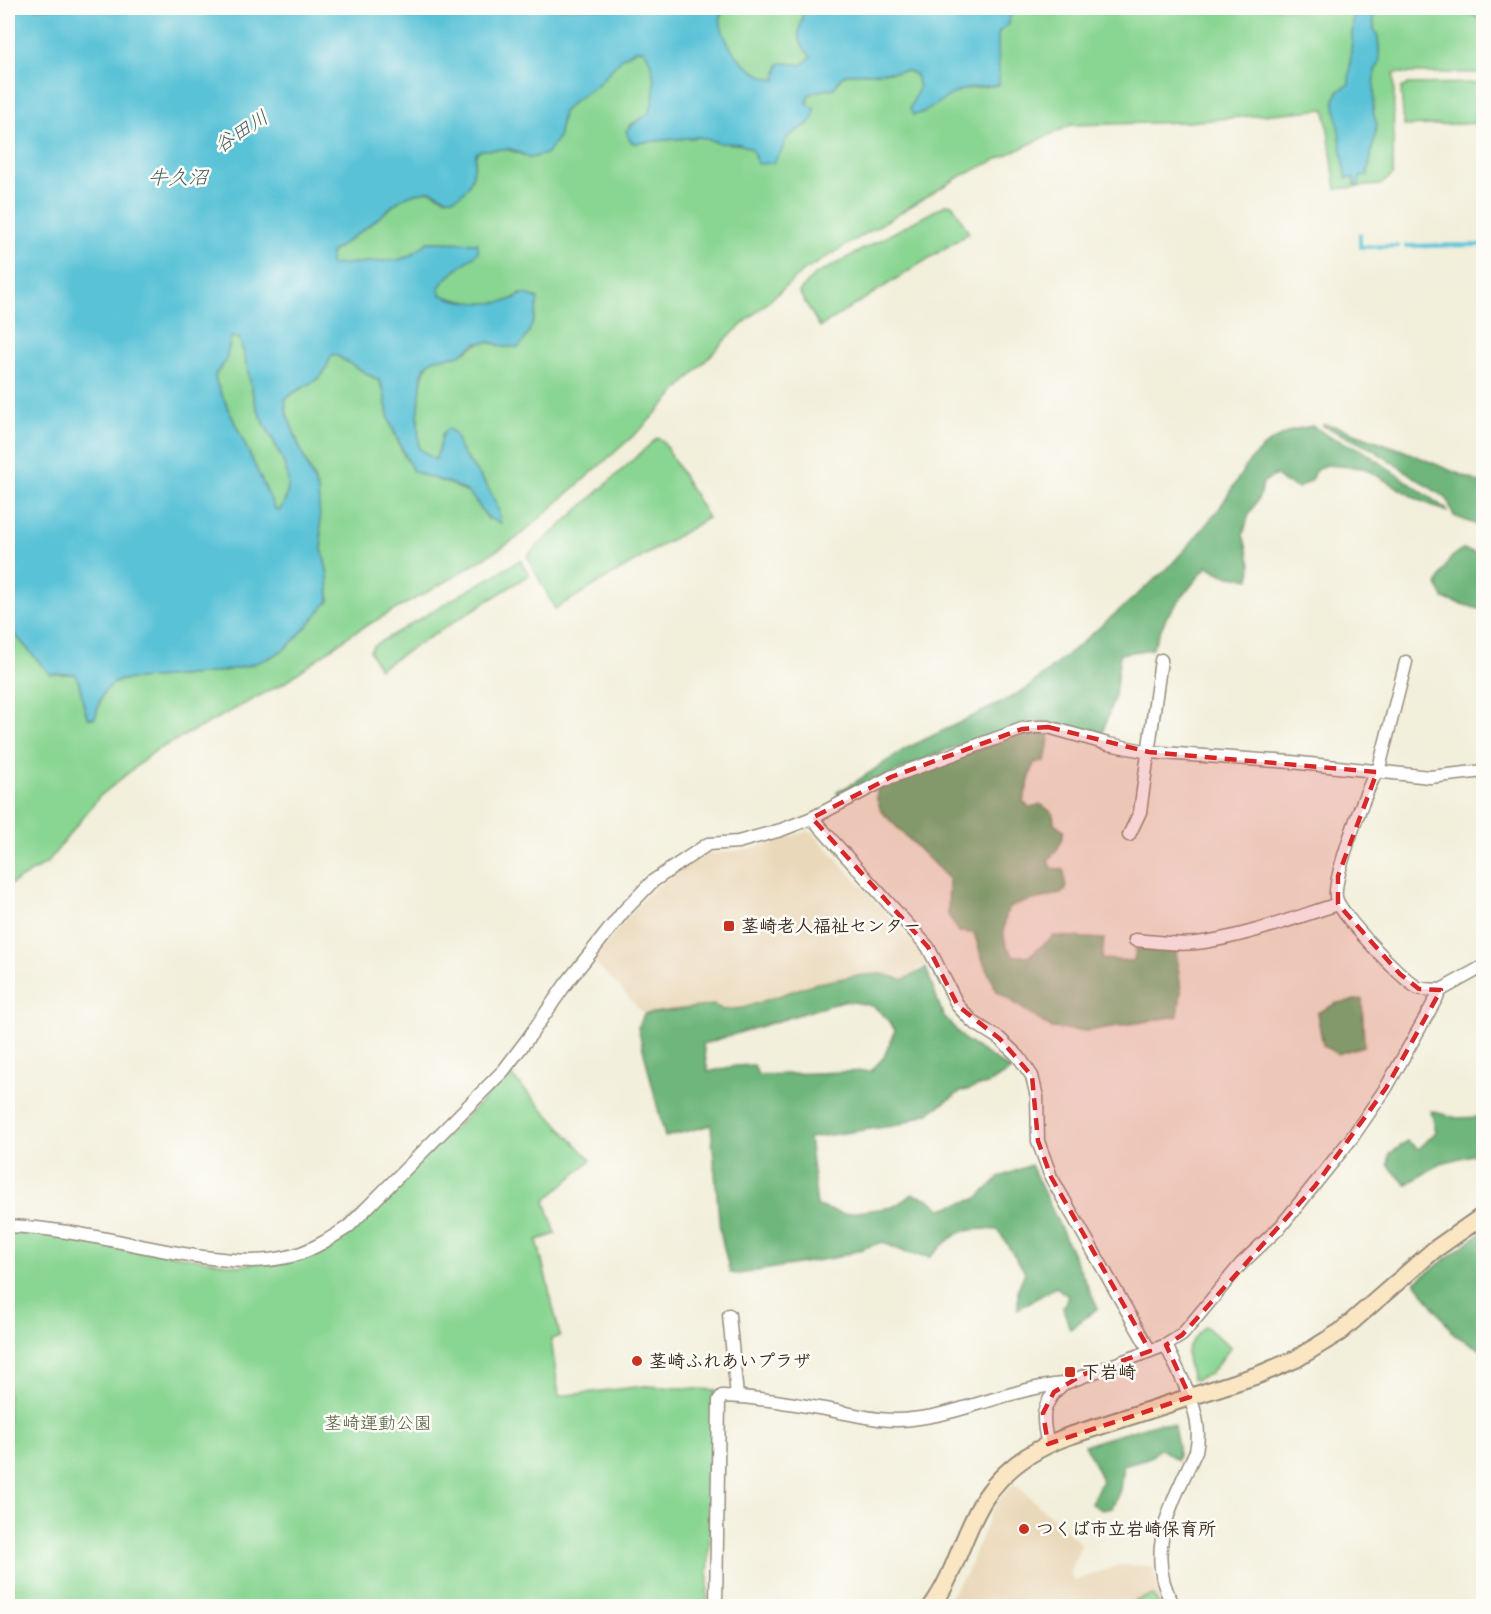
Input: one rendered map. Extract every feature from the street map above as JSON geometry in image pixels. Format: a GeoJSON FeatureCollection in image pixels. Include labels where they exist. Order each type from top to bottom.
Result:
{"type":"FeatureCollection","features":[{"type":"Feature","properties":{"kind":"street"},"geometry":{"type":"LineString","coordinates":[[1129,835],[1140,812],[1161,660]]}},
{"type":"Feature","properties":{"kind":"street"},"geometry":{"type":"LineString","coordinates":[[1406,662],[1379,768],[1350,840],[1338,876],[1335,894],[1338,904],[1400,974],[1419,988],[1441,990]]}},
{"type":"Feature","properties":{"kind":"street"},"geometry":{"type":"LineString","coordinates":[[8,1226],[56,1231],[173,1253],[242,1262],[294,1255],[321,1244],[348,1227],[504,1070],[565,985],[623,912],[653,881],[708,844],[738,842],[760,837],[812,818],[891,777],[1022,729],[1047,727],[1108,744],[1149,752],[1291,762],[1430,777],[1484,771]]}},
{"type":"Feature","properties":{"kind":"street"},"geometry":{"type":"LineString","coordinates":[[812,818],[928,947],[958,1006],[973,1022],[1000,1039],[1019,1057],[1032,1076],[1036,1097],[1038,1141],[1050,1177],[1150,1350]]}},
{"type":"Feature","properties":{"kind":"street"},"geometry":{"type":"LineString","coordinates":[[1135,940],[1182,944],[1204,942],[1250,931],[1338,904]]}},
{"type":"Feature","properties":{"kind":"street"},"geometry":{"type":"LineString","coordinates":[[716,1606],[719,1400],[722,1396],[737,1396],[812,1407],[885,1420],[912,1419],[1063,1383],[1166,1345],[1182,1335],[1229,1277],[1281,1226],[1316,1186],[1386,1088],[1441,990],[1484,966]]}},
{"type":"Feature","properties":{"kind":"street"},"geometry":{"type":"LineString","coordinates":[[932,1606],[944,1589],[986,1497],[1014,1466],[1048,1444],[1258,1375],[1296,1359],[1360,1316],[1434,1250],[1484,1215]]}},
{"type":"Feature","properties":{"kind":"street"},"geometry":{"type":"LineString","coordinates":[[729,1315],[737,1396]]}},
{"type":"Feature","properties":{"kind":"street"},"geometry":{"type":"LineString","coordinates":[[1166,1345],[1190,1397],[1198,1425],[1198,1441],[1168,1513],[1161,1538],[1161,1577],[1174,1606]]}},
{"type":"Feature","properties":{"kind":"street"},"geometry":{"type":"LineString","coordinates":[[1048,1444],[1043,1425],[1043,1413],[1054,1392],[1063,1383]]}},
{"type":"Feature","properties":{"kind":"highlighted area"},"geometry":{"type":"Polygon","coordinates":[[[1048,727],[1149,752],[1377,772],[1338,876],[1338,904],[1400,974],[1419,989],[1441,990],[1386,1088],[1315,1186],[1182,1335],[1166,1345],[1190,1397],[1048,1444],[1043,1413],[1054,1392],[1082,1375],[1150,1351],[1051,1177],[1038,1141],[1032,1076],[1000,1039],[958,1006],[928,947],[812,818],[891,777],[1022,729],[1048,727]]]}},
{"type":"Feature","properties":{"kind":"shaded area"},"geometry":{"type":"Polygon","coordinates":[[[808,831],[812,832],[915,944],[927,962],[925,964],[903,980],[882,974],[854,976],[813,984],[743,1008],[723,1010],[717,1005],[644,1014],[592,959],[644,897],[700,855],[751,849],[808,831]]]}},
{"type":"Feature","properties":{"kind":"shaded area"},"geometry":{"type":"Polygon","coordinates":[[[1015,1484],[1081,1544],[1070,1572],[1074,1581],[1119,1565],[1153,1566],[1158,1588],[1166,1606],[944,1606],[965,1576],[995,1503],[1011,1485],[1015,1484]]]}},
{"type":"Feature","properties":{"kind":"green space"},"geometry":{"type":"Polygon","coordinates":[[[729,8],[803,8],[811,57],[802,65],[786,63],[776,80],[756,72],[737,57],[724,36],[721,15],[729,8]]]}},
{"type":"Feature","properties":{"kind":"green space"},"geometry":{"type":"Polygon","coordinates":[[[1000,8],[1354,8],[1349,84],[1339,91],[1346,178],[1354,177],[1355,185],[1360,177],[1367,176],[1377,125],[1373,112],[1375,70],[1380,63],[1373,8],[1431,8],[1446,14],[1461,9],[1483,21],[1483,73],[1394,73],[1393,175],[1380,185],[1336,189],[1325,109],[1187,122],[1071,125],[959,177],[802,272],[727,338],[640,430],[517,538],[447,581],[353,633],[284,683],[155,751],[99,797],[47,863],[8,886],[8,635],[16,636],[50,674],[75,674],[88,718],[95,718],[105,691],[120,680],[184,676],[232,669],[274,656],[289,645],[329,600],[328,575],[322,549],[315,481],[287,414],[285,400],[322,375],[334,354],[379,381],[384,392],[389,420],[404,456],[420,474],[453,485],[471,495],[488,519],[487,485],[459,448],[456,435],[442,433],[441,450],[434,460],[419,448],[420,386],[423,374],[434,359],[458,355],[485,342],[504,347],[521,293],[508,301],[492,303],[464,301],[440,294],[438,287],[442,282],[478,252],[477,243],[428,242],[410,256],[398,260],[330,265],[331,253],[404,197],[431,191],[446,199],[461,190],[470,182],[476,153],[482,150],[496,148],[530,158],[558,138],[563,112],[598,84],[622,58],[635,50],[644,49],[648,56],[653,72],[654,97],[650,113],[629,126],[629,139],[633,143],[699,137],[720,143],[740,144],[752,149],[781,152],[787,137],[808,124],[808,96],[814,92],[834,88],[846,74],[908,71],[916,75],[919,88],[910,108],[965,89],[998,85],[998,33],[1008,24],[1010,14],[1000,8]]]}},
{"type":"Feature","properties":{"kind":"green space"},"geometry":{"type":"Polygon","coordinates":[[[1483,83],[1483,123],[1404,126],[1401,88],[1408,84],[1483,83]]]}},
{"type":"Feature","properties":{"kind":"green space"},"geometry":{"type":"Polygon","coordinates":[[[947,204],[953,205],[969,233],[820,327],[799,292],[813,276],[947,204]]]}},
{"type":"Feature","properties":{"kind":"green space"},"geometry":{"type":"Polygon","coordinates":[[[231,337],[239,338],[255,402],[286,470],[288,484],[286,497],[279,511],[275,509],[216,382],[215,375],[226,361],[231,337]]]}},
{"type":"Feature","properties":{"kind":"green space"},"geometry":{"type":"Polygon","coordinates":[[[1322,425],[1335,426],[1402,450],[1483,484],[1483,525],[1454,516],[1447,499],[1372,449],[1322,425]]]}},
{"type":"Feature","properties":{"kind":"green space"},"geometry":{"type":"Polygon","coordinates":[[[1312,426],[1330,437],[1362,450],[1446,509],[1447,512],[1417,499],[1364,468],[1326,465],[1315,471],[1311,480],[1298,488],[1283,482],[1276,475],[1263,482],[1261,493],[1248,517],[1243,535],[1251,564],[1250,579],[1224,575],[1207,566],[1167,616],[1152,649],[1120,654],[1115,695],[1102,734],[1035,720],[944,751],[839,798],[837,792],[905,749],[1026,689],[1168,568],[1219,509],[1248,463],[1260,450],[1273,440],[1293,430],[1312,426]]]}},
{"type":"Feature","properties":{"kind":"green space"},"geometry":{"type":"Polygon","coordinates":[[[657,438],[662,440],[708,518],[555,609],[527,556],[657,438]]]}},
{"type":"Feature","properties":{"kind":"green space"},"geometry":{"type":"Polygon","coordinates":[[[1463,549],[1483,555],[1483,610],[1444,599],[1437,585],[1450,560],[1463,549]]]}},
{"type":"Feature","properties":{"kind":"green space"},"geometry":{"type":"Polygon","coordinates":[[[520,560],[529,575],[379,669],[370,651],[373,646],[520,560]]]}},
{"type":"Feature","properties":{"kind":"green space"},"geometry":{"type":"Polygon","coordinates":[[[1029,732],[1050,733],[1045,761],[1034,763],[1023,802],[1030,808],[1040,804],[1053,813],[1054,823],[1064,830],[1059,846],[1048,860],[1052,868],[1064,870],[1066,890],[1008,909],[1004,928],[1006,945],[1014,956],[1029,956],[1054,936],[1104,939],[1102,959],[1134,961],[1136,949],[1176,950],[1181,991],[1178,1016],[1088,1031],[1051,1028],[997,991],[983,961],[974,933],[959,932],[948,915],[949,879],[881,811],[876,796],[878,789],[923,769],[1029,732]]]}},
{"type":"Feature","properties":{"kind":"green space"},"geometry":{"type":"Polygon","coordinates":[[[926,968],[943,1015],[965,1040],[1011,1070],[990,1083],[960,1092],[930,1112],[898,1125],[809,1138],[817,1206],[843,1214],[893,1207],[913,1194],[929,1199],[941,1209],[976,1199],[1000,1177],[1031,1165],[1098,1308],[1070,1329],[1063,1308],[1068,1296],[1056,1287],[1018,1309],[1018,1289],[1025,1272],[998,1230],[975,1229],[960,1233],[930,1257],[907,1253],[882,1242],[838,1257],[739,1274],[730,1273],[720,1231],[711,1125],[665,1137],[638,1028],[644,1014],[714,1005],[723,1010],[743,1008],[813,984],[854,976],[882,974],[903,980],[926,968]],[[843,1001],[703,1044],[708,1072],[735,1066],[754,1065],[758,1075],[871,1071],[884,1057],[895,1030],[884,1015],[874,1007],[843,1001]]]}},
{"type":"Feature","properties":{"kind":"green space"},"geometry":{"type":"Polygon","coordinates":[[[1362,999],[1364,1046],[1337,1054],[1323,1045],[1317,1013],[1337,1003],[1362,999]]]}},
{"type":"Feature","properties":{"kind":"green space","name":"茎崎運動公園"},"geometry":{"type":"Polygon","coordinates":[[[510,1074],[591,1160],[545,1201],[556,1234],[537,1240],[560,1336],[551,1339],[559,1396],[645,1386],[715,1390],[707,1606],[8,1606],[8,1230],[24,1230],[240,1266],[317,1250],[439,1143],[510,1074]]]}},
{"type":"Feature","properties":{"kind":"green space"},"geometry":{"type":"Polygon","coordinates":[[[1431,1111],[1457,1118],[1483,1117],[1483,1152],[1441,1163],[1406,1185],[1388,1165],[1390,1154],[1407,1141],[1419,1149],[1436,1132],[1431,1111]]]}},
{"type":"Feature","properties":{"kind":"green space"},"geometry":{"type":"Polygon","coordinates":[[[1483,1231],[1483,1351],[1455,1335],[1415,1282],[1483,1231]]]}},
{"type":"Feature","properties":{"kind":"green space"},"geometry":{"type":"Polygon","coordinates":[[[1205,1326],[1231,1347],[1210,1374],[1195,1380],[1192,1379],[1187,1355],[1193,1340],[1205,1326]]]}},
{"type":"Feature","properties":{"kind":"green space"},"geometry":{"type":"Polygon","coordinates":[[[1158,1423],[1174,1425],[1178,1445],[1177,1460],[1160,1448],[1151,1457],[1123,1465],[1120,1490],[1112,1508],[1102,1510],[1091,1504],[1102,1480],[1085,1445],[1158,1423]]]}},
{"type":"Feature","properties":{"kind":"green space"},"geometry":{"type":"Polygon","coordinates":[[[1153,1595],[1160,1606],[1120,1606],[1153,1595]]]}},
{"type":"Feature","properties":{"kind":"water","name":"牛久沼"},"geometry":{"type":"Polygon","coordinates":[[[8,8],[729,8],[721,14],[721,24],[730,46],[746,65],[776,80],[779,64],[802,65],[811,57],[799,37],[803,8],[1000,8],[1010,14],[1009,24],[998,33],[999,85],[960,91],[925,111],[913,115],[910,108],[919,88],[916,75],[908,71],[846,74],[834,88],[814,92],[808,96],[807,103],[815,108],[813,118],[808,124],[787,137],[781,152],[773,163],[757,164],[752,149],[740,144],[720,143],[699,137],[633,143],[626,130],[649,113],[654,89],[653,72],[644,50],[635,50],[622,58],[598,84],[563,112],[558,138],[546,154],[530,158],[511,149],[481,150],[476,153],[472,178],[462,194],[452,198],[429,191],[410,195],[397,202],[331,253],[330,265],[398,260],[410,256],[428,242],[478,243],[478,252],[443,282],[439,287],[440,294],[464,301],[482,303],[507,301],[524,294],[538,299],[532,324],[519,347],[504,347],[491,342],[476,343],[460,355],[435,359],[426,365],[422,374],[418,419],[419,448],[435,460],[444,432],[447,429],[454,432],[461,451],[493,497],[501,523],[485,515],[470,494],[464,490],[412,470],[389,420],[380,381],[334,354],[322,375],[285,400],[287,414],[318,491],[329,601],[289,645],[274,656],[232,669],[184,676],[120,680],[104,692],[95,718],[88,718],[75,674],[50,674],[16,636],[8,635],[8,8]],[[231,337],[226,361],[215,375],[216,382],[275,509],[279,511],[286,498],[288,484],[286,470],[255,402],[239,338],[231,337]]]}},
{"type":"Feature","properties":{"kind":"water"},"geometry":{"type":"Polygon","coordinates":[[[1354,8],[1373,8],[1380,63],[1375,70],[1373,112],[1377,125],[1367,176],[1360,177],[1359,185],[1355,185],[1354,178],[1346,178],[1334,99],[1339,91],[1349,84],[1354,8]]]}},
{"type":"Feature","properties":{"kind":"water"},"geometry":{"type":"Polygon","coordinates":[[[1431,8],[1483,8],[1483,21],[1461,9],[1446,14],[1431,8]]]}},
{"type":"Feature","properties":{"kind":"waterway"},"geometry":{"type":"LineString","coordinates":[[1360,234],[1360,247],[1398,246]]}},
{"type":"Feature","properties":{"kind":"waterway"},"geometry":{"type":"LineString","coordinates":[[1406,246],[1484,245]]}},
{"type":"Feature","properties":{"kind":"place","name":"茎崎老人福祉センター"},"geometry":{"type":"Point","coordinates":[729,926]}},
{"type":"Feature","properties":{"kind":"place","name":"茎崎ふれあいプラザ"},"geometry":{"type":"Point","coordinates":[637,1361]}},
{"type":"Feature","properties":{"kind":"place","name":"下岩崎"},"geometry":{"type":"Point","coordinates":[1070,1372]}},
{"type":"Feature","properties":{"kind":"place","name":"つくば市立岩崎保育所"},"geometry":{"type":"Point","coordinates":[1024,1529]}},
{"type":"Feature","properties":{"kind":"water label","name":"谷田川"},"geometry":{"type":"Point","coordinates":[241,131]}}]}
